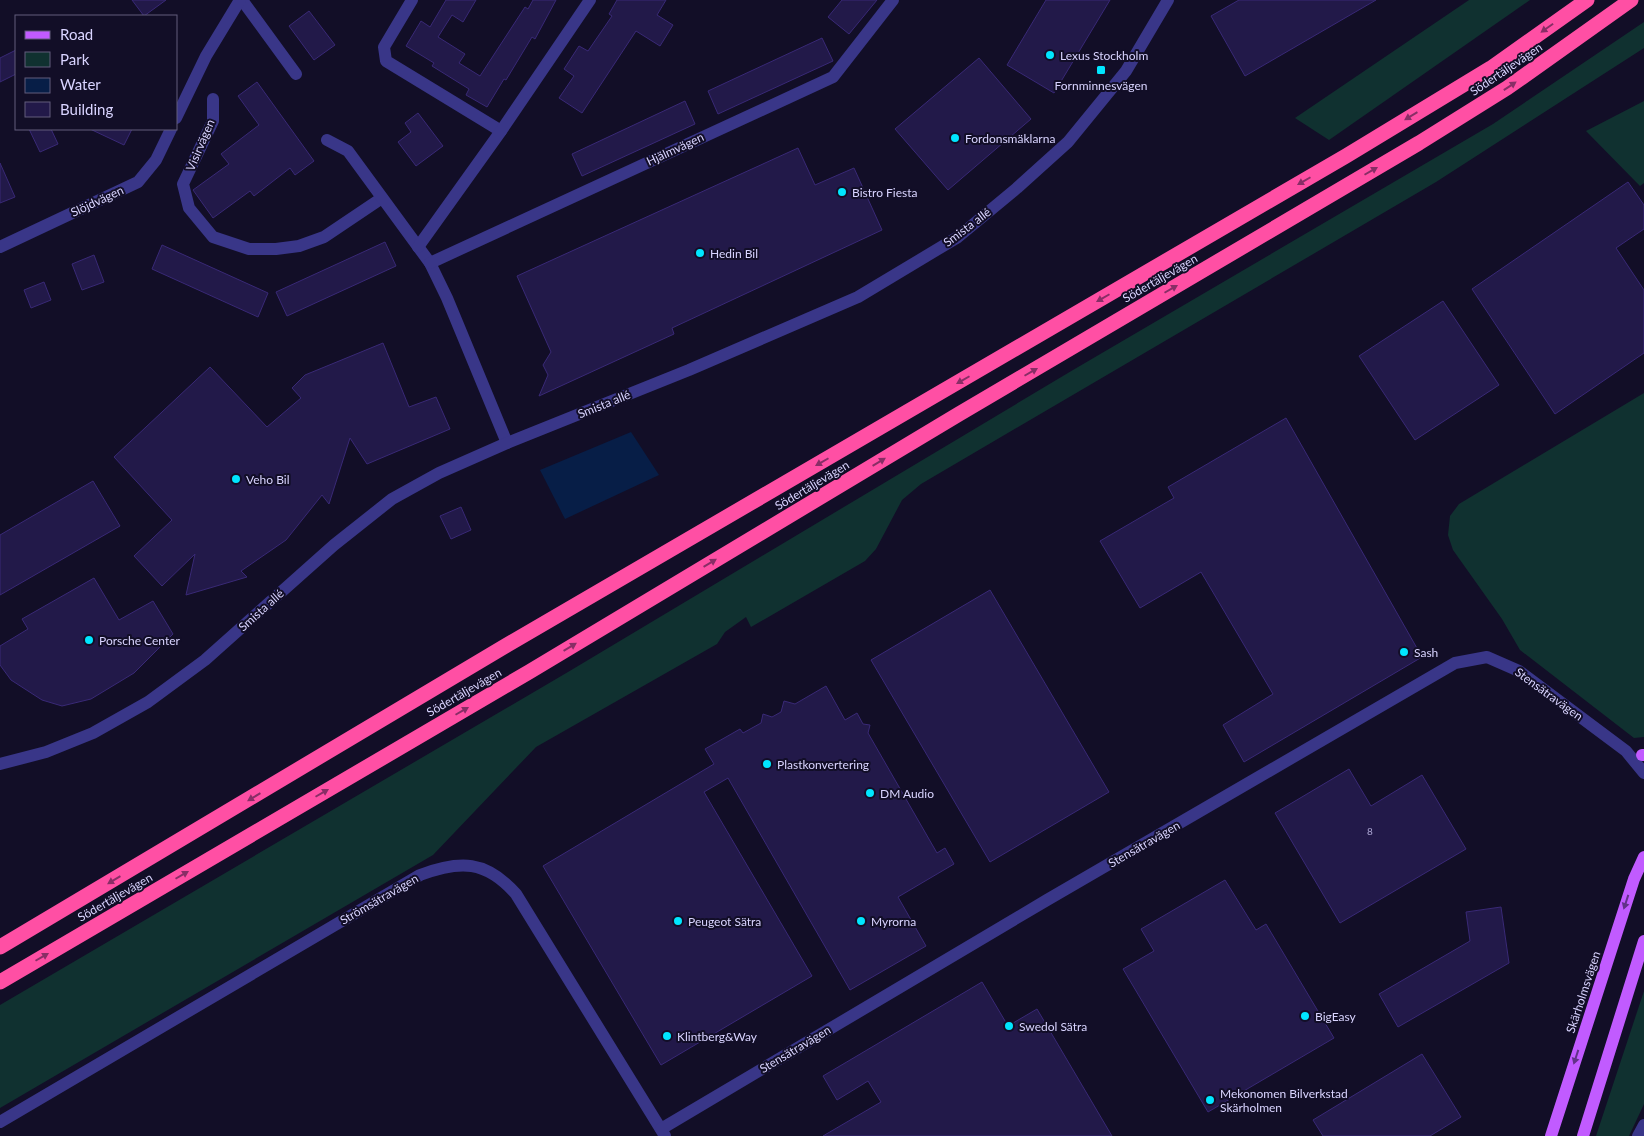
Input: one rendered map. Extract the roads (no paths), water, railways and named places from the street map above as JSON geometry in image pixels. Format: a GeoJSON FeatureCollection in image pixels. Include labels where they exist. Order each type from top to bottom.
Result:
{"type":"FeatureCollection","features":[{"type":"Feature","properties":{"kind":"highway","name":"Södertäljevägen"},"geometry":{"type":"LineString","coordinates":[[0,947],[507,645],[1346,156],[1491,68],[1587,0]]}},
{"type":"Feature","properties":{"kind":"highway","name":"Södertäljevägen"},"geometry":{"type":"LineString","coordinates":[[0,982],[529,672],[959,414],[1427,138],[1507,88],[1630,0]]}},
{"type":"Feature","properties":{"kind":"main road","name":"Skärholmsvägen"},"geometry":{"type":"LineString","coordinates":[[1551,1136],[1634,879],[1644,857]]}},
{"type":"Feature","properties":{"kind":"main road"},"geometry":{"type":"LineString","coordinates":[[1583,1136],[1644,942]]}},
{"type":"Feature","properties":{"kind":"street"},"geometry":{"type":"LineString","coordinates":[[178,114],[206,56],[241,0],[296,74]]}},
{"type":"Feature","properties":{"kind":"street"},"geometry":{"type":"LineString","coordinates":[[412,0],[384,47],[386,61],[501,131]]}},
{"type":"Feature","properties":{"kind":"street"},"geometry":{"type":"LineString","coordinates":[[418,247],[501,131],[590,0]]}},
{"type":"Feature","properties":{"kind":"street","name":"Hjälmvägen"},"geometry":{"type":"LineString","coordinates":[[430,263],[833,76],[893,0]]}},
{"type":"Feature","properties":{"kind":"street","name":"Smista allé"},"geometry":{"type":"LineString","coordinates":[[0,764],[46,752],[93,733],[148,702],[205,660],[334,545],[392,499],[439,473],[507,442],[689,370],[858,297],[958,237],[1068,142],[1126,71],[1168,0]]}},
{"type":"Feature","properties":{"kind":"street","name":"Visirvägen"},"geometry":{"type":"LineString","coordinates":[[213,98],[213,121],[183,184],[189,208],[213,236],[249,249],[276,249],[299,246],[324,237],[382,198]]}},
{"type":"Feature","properties":{"kind":"street","name":"Slöjdvägen"},"geometry":{"type":"LineString","coordinates":[[0,247],[138,182],[156,160],[171,130]]}},
{"type":"Feature","properties":{"kind":"street"},"geometry":{"type":"LineString","coordinates":[[327,140],[348,151],[430,263],[447,298],[507,442]]}},
{"type":"Feature","properties":{"kind":"street","name":"Stensätravägen"},"geometry":{"type":"LineString","coordinates":[[663,1132],[1055,896],[1455,663],[1487,657],[1519,671],[1626,751],[1644,773]]}},
{"type":"Feature","properties":{"kind":"street","name":"Stensätravägen"},"geometry":{"type":"LineString","coordinates":[[1626,751],[1643,755]]}},
{"type":"Feature","properties":{"kind":"street","name":"Strömsätravägen"},"geometry":{"type":"LineString","coordinates":[[0,1122],[420,875],[445,866],[460,864],[474,866],[491,872],[504,880],[516,894],[663,1132]]}},
{"type":"Feature","properties":{"kind":"street"},"geometry":{"type":"LineString","coordinates":[[1638,1136],[1644,1125]]}},
{"type":"Feature","properties":{"kind":"water"},"geometry":{"type":"Polygon","coordinates":[[[631,432],[659,475],[565,519],[540,470],[631,432]]]}},
{"type":"Feature","properties":{"kind":"place","name":"Lexus Stockholm"},"geometry":{"type":"Point","coordinates":[1050,55]}},
{"type":"Feature","properties":{"kind":"place","name":"Fornminnesvägen"},"geometry":{"type":"Point","coordinates":[1101,70]}},
{"type":"Feature","properties":{"kind":"place","name":"Fordonsmäklarna"},"geometry":{"type":"Point","coordinates":[955,138]}},
{"type":"Feature","properties":{"kind":"place","name":"Bistro Fiesta"},"geometry":{"type":"Point","coordinates":[842,192]}},
{"type":"Feature","properties":{"kind":"place","name":"Hedin Bil"},"geometry":{"type":"Point","coordinates":[700,253]}},
{"type":"Feature","properties":{"kind":"place","name":"Veho Bil"},"geometry":{"type":"Point","coordinates":[236,479]}},
{"type":"Feature","properties":{"kind":"place","name":"Porsche Center"},"geometry":{"type":"Point","coordinates":[89,640]}},
{"type":"Feature","properties":{"kind":"place","name":"Sash"},"geometry":{"type":"Point","coordinates":[1404,652]}},
{"type":"Feature","properties":{"kind":"place","name":"Plastkonvertering"},"geometry":{"type":"Point","coordinates":[767,764]}},
{"type":"Feature","properties":{"kind":"place","name":"DM Audio"},"geometry":{"type":"Point","coordinates":[870,793]}},
{"type":"Feature","properties":{"kind":"place","name":"Peugeot Sätra"},"geometry":{"type":"Point","coordinates":[678,921]}},
{"type":"Feature","properties":{"kind":"place","name":"Myrorna"},"geometry":{"type":"Point","coordinates":[861,921]}},
{"type":"Feature","properties":{"kind":"place","name":"BigEasy"},"geometry":{"type":"Point","coordinates":[1305,1016]}},
{"type":"Feature","properties":{"kind":"place","name":"Swedol Sätra"},"geometry":{"type":"Point","coordinates":[1009,1026]}},
{"type":"Feature","properties":{"kind":"place","name":"Klintberg&Way"},"geometry":{"type":"Point","coordinates":[667,1036]}},
{"type":"Feature","properties":{"kind":"place","name":"Mekonomen Bilverkstad Skärholmen"},"geometry":{"type":"Point","coordinates":[1210,1100]}}]}
